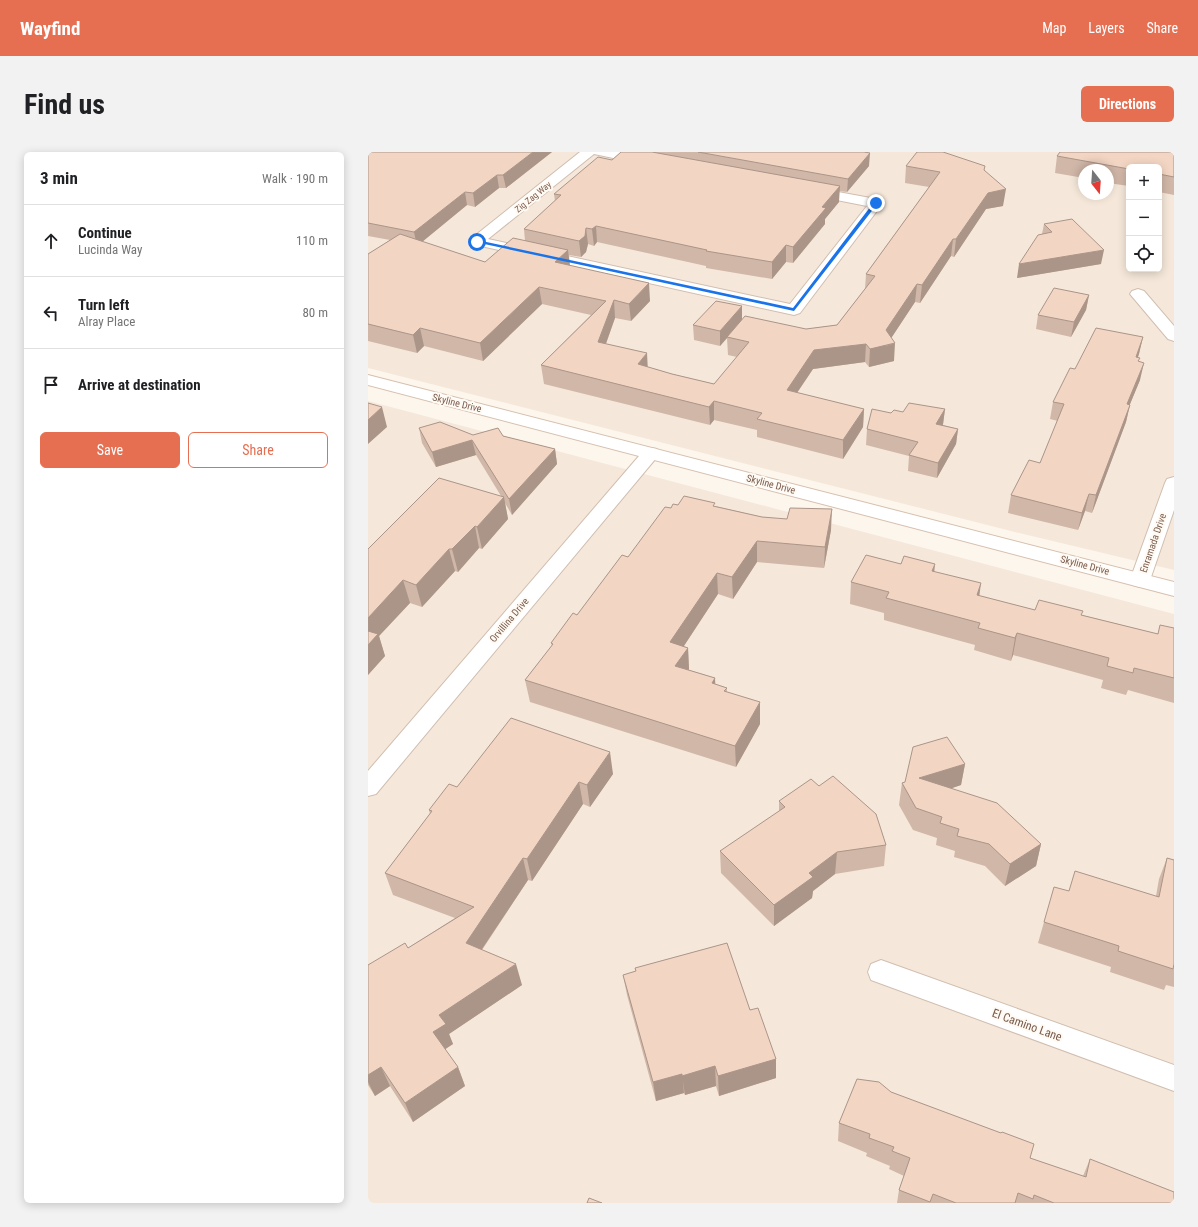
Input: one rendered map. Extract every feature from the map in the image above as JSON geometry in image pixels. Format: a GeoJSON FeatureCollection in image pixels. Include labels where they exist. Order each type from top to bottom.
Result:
{"type":"FeatureCollection","features":[{"type":"Feature","properties":{"kind":"street","name":"Zig Zag Way"},"geometry":{"type":"LineString","coordinates":[[588,152],[477,242],[794,310],[876,203],[799,189]]}},
{"type":"Feature","properties":{"kind":"street"},"geometry":{"type":"LineString","coordinates":[[599,152],[660,163]]}},
{"type":"Feature","properties":{"kind":"street"},"geometry":{"type":"LineString","coordinates":[[1138,294],[1174,336]]}},
{"type":"Feature","properties":{"kind":"street","name":"Skyline Drive"},"geometry":{"type":"LineString","coordinates":[[368,380],[1174,588]]}},
{"type":"Feature","properties":{"kind":"street","name":"Orvillina Drive"},"geometry":{"type":"LineString","coordinates":[[368,787],[651,453]]}},
{"type":"Feature","properties":{"kind":"street","name":"Enramada Drive"},"geometry":{"type":"LineString","coordinates":[[1140,580],[1174,483]]}},
{"type":"Feature","properties":{"kind":"street","name":"El Camino Lane"},"geometry":{"type":"LineString","coordinates":[[881,972],[1174,1078]]}},
{"type":"Feature","properties":{"kind":"shaded area"},"geometry":{"type":"Polygon","coordinates":[[[368,152],[1174,152],[1174,570],[1007,530],[368,368],[368,152]]]}},
{"type":"Feature","properties":{"kind":"shaded area"},"geometry":{"type":"Polygon","coordinates":[[[368,401],[1174,614],[1174,1203],[368,1203],[368,401]]]}},
{"type":"Feature","properties":{"kind":"building"},"geometry":{"type":"Polygon","coordinates":[[[368,152],[533,152],[503,175],[497,175],[473,193],[465,192],[414,232],[368,223],[368,152]]]}},
{"type":"Feature","properties":{"kind":"building"},"geometry":{"type":"Polygon","coordinates":[[[621,152],[652,152],[840,186],[822,207],[826,208],[793,247],[786,245],[772,262],[706,251],[707,250],[596,226],[592,229],[586,228],[585,236],[579,241],[524,229],[561,195],[554,194],[598,157],[612,160],[621,152]]]}},
{"type":"Feature","properties":{"kind":"building"},"geometry":{"type":"Polygon","coordinates":[[[698,152],[864,152],[870,153],[848,179],[698,152]]]}},
{"type":"Feature","properties":{"kind":"building"},"geometry":{"type":"Polygon","coordinates":[[[917,152],[943,152],[985,166],[984,170],[1006,189],[988,193],[956,239],[953,239],[922,285],[917,284],[886,330],[895,343],[870,349],[866,344],[814,350],[787,390],[864,409],[843,440],[757,419],[762,413],[714,401],[709,407],[541,365],[606,301],[539,287],[480,343],[420,328],[413,335],[368,324],[368,254],[400,234],[485,262],[513,238],[568,250],[555,262],[649,283],[629,304],[614,300],[598,342],[647,353],[638,364],[714,384],[749,342],[727,337],[745,316],[806,329],[837,325],[875,276],[866,274],[940,172],[906,166],[917,152]]]}},
{"type":"Feature","properties":{"kind":"building"},"geometry":{"type":"Polygon","coordinates":[[[1060,152],[1174,152],[1174,177],[1162,175],[1162,164],[1126,164],[1126,168],[1114,166],[1114,164],[1101,164],[1057,156],[1060,152]]]}},
{"type":"Feature","properties":{"kind":"building"},"geometry":{"type":"Polygon","coordinates":[[[1072,219],[1104,250],[1019,264],[1038,235],[1052,232],[1044,224],[1072,219]]]}},
{"type":"Feature","properties":{"kind":"building"},"geometry":{"type":"Polygon","coordinates":[[[1054,288],[1089,295],[1074,322],[1038,315],[1054,288]]]}},
{"type":"Feature","properties":{"kind":"building"},"geometry":{"type":"Polygon","coordinates":[[[716,301],[742,306],[720,331],[693,325],[716,301]]]}},
{"type":"Feature","properties":{"kind":"building"},"geometry":{"type":"Polygon","coordinates":[[[1096,328],[1143,337],[1136,357],[1140,358],[1138,361],[1144,363],[1127,404],[1130,405],[1096,495],[1089,494],[1082,513],[1011,495],[1029,460],[1040,463],[1064,404],[1053,402],[1070,368],[1075,369],[1096,328]]]}},
{"type":"Feature","properties":{"kind":"building"},"geometry":{"type":"Polygon","coordinates":[[[368,403],[382,407],[368,420],[368,403]]]}},
{"type":"Feature","properties":{"kind":"building"},"geometry":{"type":"Polygon","coordinates":[[[909,403],[945,409],[936,424],[958,429],[938,463],[909,455],[918,442],[867,429],[872,409],[891,413],[894,410],[903,412],[909,403]]]}},
{"type":"Feature","properties":{"kind":"building"},"geometry":{"type":"Polygon","coordinates":[[[440,422],[473,435],[498,428],[503,436],[555,449],[509,499],[472,440],[432,452],[419,428],[440,422]]]}},
{"type":"Feature","properties":{"kind":"building"},"geometry":{"type":"Polygon","coordinates":[[[439,478],[504,497],[477,527],[475,526],[452,549],[449,549],[416,585],[403,580],[368,618],[368,549],[439,478]]]}},
{"type":"Feature","properties":{"kind":"building"},"geometry":{"type":"Polygon","coordinates":[[[684,496],[715,503],[713,506],[762,517],[787,519],[790,508],[832,509],[825,547],[757,541],[732,577],[717,573],[670,642],[688,648],[675,666],[715,678],[712,683],[727,688],[724,691],[760,702],[735,746],[525,680],[553,644],[551,643],[573,613],[577,615],[622,555],[628,557],[665,507],[671,508],[673,504],[678,505],[684,496]]]}},
{"type":"Feature","properties":{"kind":"building"},"geometry":{"type":"Polygon","coordinates":[[[866,555],[901,564],[904,556],[935,564],[932,571],[981,583],[977,595],[1035,610],[1039,600],[1083,611],[1081,615],[1158,634],[1160,625],[1174,628],[1174,678],[1134,668],[1133,673],[1107,666],[1109,658],[1017,633],[1015,638],[978,628],[980,623],[886,598],[889,592],[851,582],[866,555]]]}},
{"type":"Feature","properties":{"kind":"building"},"geometry":{"type":"Polygon","coordinates":[[[368,631],[378,634],[368,645],[368,631]]]}},
{"type":"Feature","properties":{"kind":"building"},"geometry":{"type":"Polygon","coordinates":[[[511,718],[610,752],[587,785],[579,782],[527,859],[523,858],[466,943],[516,964],[439,1015],[446,1024],[433,1032],[458,1067],[405,1103],[381,1067],[368,1075],[368,965],[405,943],[408,948],[474,907],[385,873],[432,811],[429,810],[449,784],[457,787],[511,718]]]}},
{"type":"Feature","properties":{"kind":"building"},"geometry":{"type":"Polygon","coordinates":[[[947,737],[965,764],[919,778],[997,803],[1041,844],[1010,864],[989,844],[957,836],[959,829],[940,823],[942,817],[916,808],[902,783],[905,782],[913,747],[947,737]]]}},
{"type":"Feature","properties":{"kind":"building"},"geometry":{"type":"Polygon","coordinates":[[[833,776],[876,814],[886,845],[837,852],[809,873],[813,877],[774,905],[720,851],[785,807],[779,801],[811,779],[819,786],[833,776]]]}},
{"type":"Feature","properties":{"kind":"building"},"geometry":{"type":"Polygon","coordinates":[[[1167,858],[1174,860],[1173,969],[1118,951],[1119,946],[1044,922],[1054,887],[1069,891],[1075,871],[1159,897],[1167,858]]]}},
{"type":"Feature","properties":{"kind":"building"},"geometry":{"type":"Polygon","coordinates":[[[727,943],[750,1010],[758,1008],[776,1059],[718,1076],[715,1066],[682,1076],[682,1074],[653,1082],[623,975],[636,971],[635,968],[727,943]]]}},
{"type":"Feature","properties":{"kind":"building"},"geometry":{"type":"Polygon","coordinates":[[[857,1079],[879,1082],[891,1092],[1034,1144],[1030,1158],[1086,1177],[1090,1159],[1174,1192],[1174,1203],[1054,1203],[1034,1195],[1033,1199],[1018,1193],[1015,1203],[956,1203],[933,1194],[930,1202],[899,1190],[910,1158],[892,1151],[894,1147],[869,1138],[870,1134],[839,1123],[857,1079]]]}},
{"type":"Feature","properties":{"kind":"building"},"geometry":{"type":"Polygon","coordinates":[[[589,1198],[602,1203],[587,1203],[589,1198]]]}},
{"type":"Feature","properties":{"kind":"route"},"geometry":{"type":"LineString","coordinates":[[477,242],[794,310],[876,203]]}}]}
